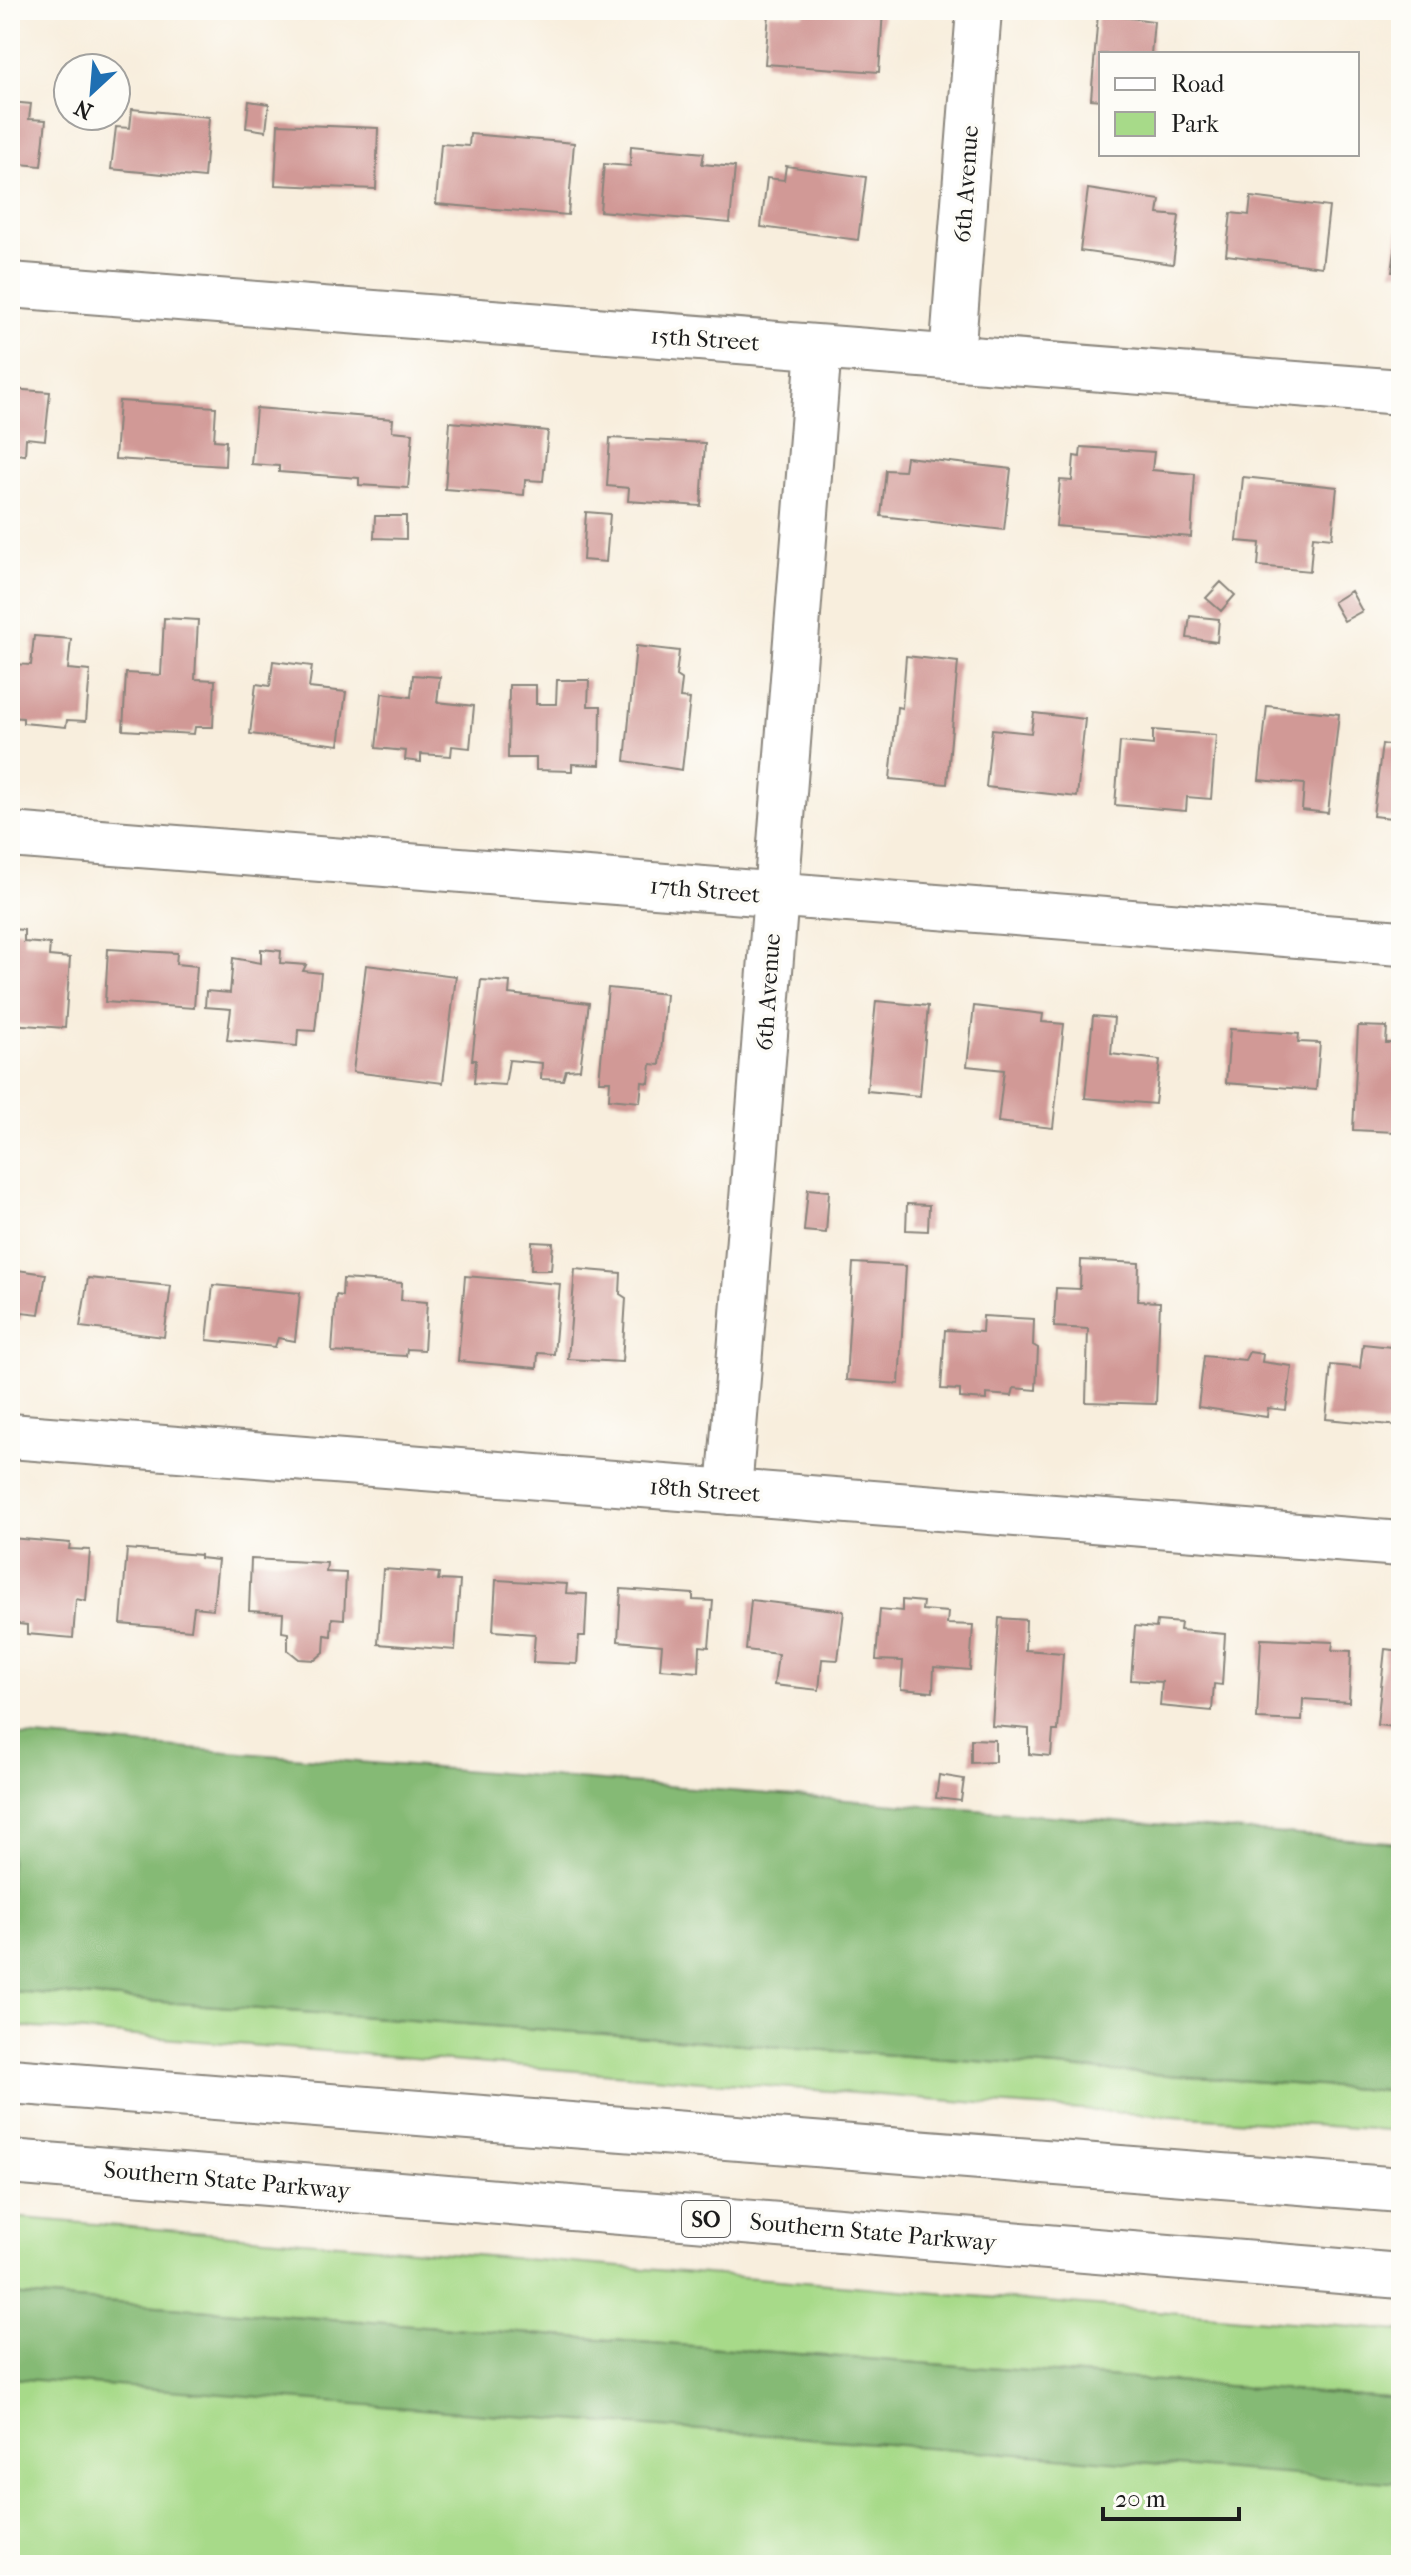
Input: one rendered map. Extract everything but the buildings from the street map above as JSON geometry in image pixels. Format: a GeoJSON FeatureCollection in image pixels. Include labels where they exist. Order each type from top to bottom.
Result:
{"type":"FeatureCollection","features":[{"type":"Feature","properties":{"kind":"main road","name":"6th Avenue"},"geometry":{"type":"LineString","coordinates":[[952,357],[979,10]]}},
{"type":"Feature","properties":{"kind":"main road","name":"15th Street"},"geometry":{"type":"LineString","coordinates":[[10,285],[1401,392]]}},
{"type":"Feature","properties":{"kind":"main road","name":"6th Avenue"},"geometry":{"type":"LineString","coordinates":[[729,1492],[819,348]]}},
{"type":"Feature","properties":{"kind":"main road","name":"17th Street"},"geometry":{"type":"LineString","coordinates":[[10,835],[1401,943]]}},
{"type":"Feature","properties":{"kind":"main road","name":"18th Street"},"geometry":{"type":"LineString","coordinates":[[10,1436],[1401,1544]]}},
{"type":"Feature","properties":{"kind":"main road"},"geometry":{"type":"LineString","coordinates":[[10,2081],[1401,2190]]}},
{"type":"Feature","properties":{"kind":"main road","name":"Southern State Parkway"},"geometry":{"type":"LineString","coordinates":[[10,2162],[1401,2276]]}},
{"type":"Feature","properties":{"kind":"green space"},"geometry":{"type":"Polygon","coordinates":[[[10,1735],[1401,1843],[1401,2092],[10,1991],[10,1735]]]}},
{"type":"Feature","properties":{"kind":"green space"},"geometry":{"type":"Polygon","coordinates":[[[10,1991],[1401,2092],[1401,2131],[992,2104],[10,2026],[10,1991]]]}},
{"type":"Feature","properties":{"kind":"green space"},"geometry":{"type":"Polygon","coordinates":[[[10,2217],[1401,2331],[1401,2399],[10,2295],[10,2217]]]}},
{"type":"Feature","properties":{"kind":"green space"},"geometry":{"type":"Polygon","coordinates":[[[10,2295],[1401,2399],[1401,2483],[10,2378],[10,2295]]]}},
{"type":"Feature","properties":{"kind":"green space"},"geometry":{"type":"Polygon","coordinates":[[[10,2357],[1401,2472],[1401,2565],[10,2565],[10,2357]]]}}]}
